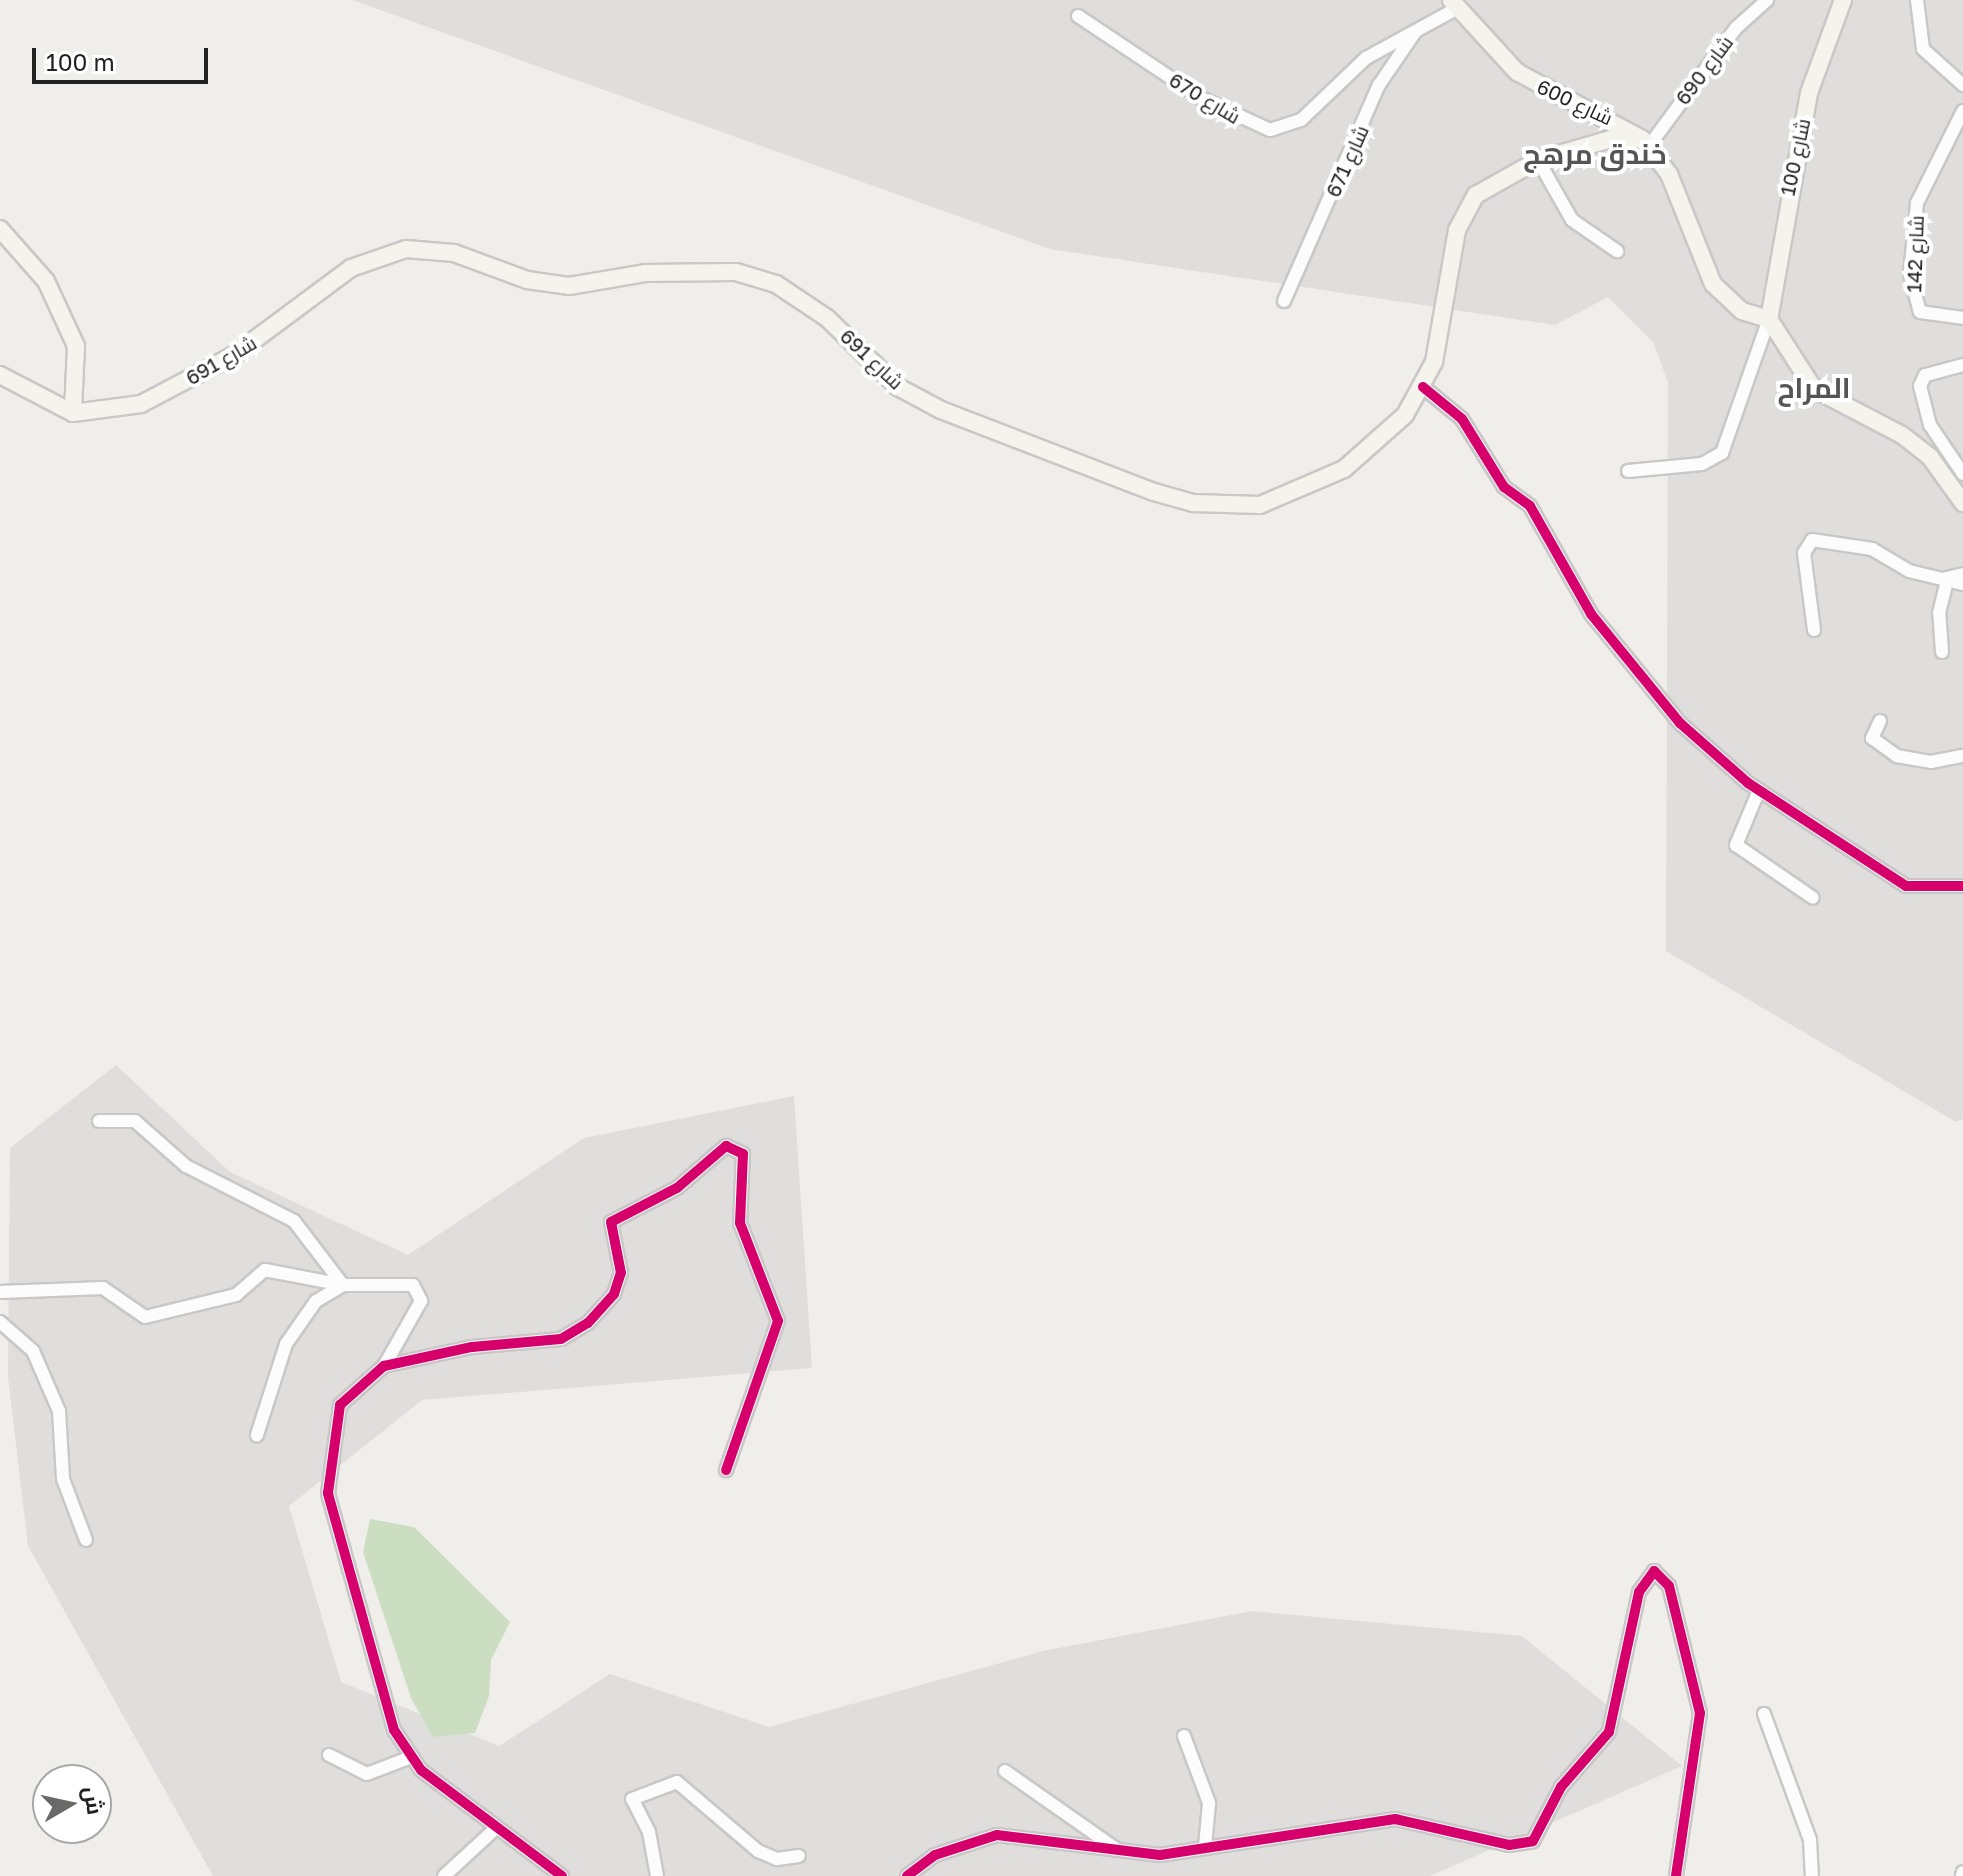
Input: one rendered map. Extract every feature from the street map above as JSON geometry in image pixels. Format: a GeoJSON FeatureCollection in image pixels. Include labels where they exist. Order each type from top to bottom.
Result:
{"type":"FeatureCollection","features":[{"type":"Feature","properties":{"kind":"main road","name":"شارع 100"},"geometry":{"type":"LineString","coordinates":[[1769,319],[1802,120],[1843,0]]}},
{"type":"Feature","properties":{"kind":"main road","name":"شارع 600"},"geometry":{"type":"LineString","coordinates":[[1452,5],[1544,91],[1646,143]]}},
{"type":"Feature","properties":{"kind":"main road","name":"شارع 691"},"geometry":{"type":"LineString","coordinates":[[73,413],[141,404],[246,347],[351,268],[406,249],[454,253],[547,284],[693,270],[776,284],[827,318],[898,387],[941,410],[1193,503],[1260,505],[1317,485],[1381,441],[1423,387],[1465,208],[1491,183],[1538,160],[1611,139],[1646,143]]}},
{"type":"Feature","properties":{"kind":"main road"},"geometry":{"type":"LineString","coordinates":[[1646,143],[1669,174],[1713,284],[1742,311],[1769,319],[1814,389],[1902,435],[1961,497]]}},
{"type":"Feature","properties":{"kind":"main road"},"geometry":{"type":"LineString","coordinates":[[0,229],[46,281],[76,346],[73,413],[0,375]]}},
{"type":"Feature","properties":{"kind":"street","name":"شارع 690"},"geometry":{"type":"LineString","coordinates":[[1646,143],[1736,28],[1767,0]]}},
{"type":"Feature","properties":{"kind":"street"},"geometry":{"type":"LineString","coordinates":[[1917,0],[1923,49],[1963,85]]}},
{"type":"Feature","properties":{"kind":"street","name":"شارع 670"},"geometry":{"type":"LineString","coordinates":[[1078,16],[1201,98],[1270,130],[1301,120],[1366,58],[1452,5]]}},
{"type":"Feature","properties":{"kind":"street","name":"شارع 671"},"geometry":{"type":"LineString","coordinates":[[1284,301],[1379,85],[1419,27]]}},
{"type":"Feature","properties":{"kind":"street","name":"شارع 142"},"geometry":{"type":"LineString","coordinates":[[1963,111],[1917,203],[1910,275],[1920,312],[1963,318]]}},
{"type":"Feature","properties":{"kind":"street"},"geometry":{"type":"LineString","coordinates":[[1538,160],[1572,220],[1617,251]]}},
{"type":"Feature","properties":{"kind":"street"},"geometry":{"type":"LineString","coordinates":[[1628,471],[1702,464],[1722,453],[1769,319]]}},
{"type":"Feature","properties":{"kind":"street"},"geometry":{"type":"LineString","coordinates":[[1963,365],[1925,375],[1920,386],[1930,425],[1963,474]]}},
{"type":"Feature","properties":{"kind":"street"},"geometry":{"type":"LineString","coordinates":[[1423,387],[1462,419],[1504,487],[1537,515],[1580,598],[1644,682],[1759,790],[1906,886],[1963,886]]}},
{"type":"Feature","properties":{"kind":"street"},"geometry":{"type":"LineString","coordinates":[[1814,630],[1804,553],[1812,540],[1872,549],[1944,580],[1963,584]]}},
{"type":"Feature","properties":{"kind":"street"},"geometry":{"type":"LineString","coordinates":[[1944,580],[1963,574]]}},
{"type":"Feature","properties":{"kind":"street"},"geometry":{"type":"LineString","coordinates":[[1942,652],[1944,580]]}},
{"type":"Feature","properties":{"kind":"street"},"geometry":{"type":"LineString","coordinates":[[1880,721],[1870,730],[1884,750],[1931,762],[1963,756]]}},
{"type":"Feature","properties":{"kind":"street"},"geometry":{"type":"LineString","coordinates":[[1759,790],[1736,845],[1813,898]]}},
{"type":"Feature","properties":{"kind":"street"},"geometry":{"type":"LineString","coordinates":[[99,1121],[135,1121],[186,1166],[294,1221],[343,1285]]}},
{"type":"Feature","properties":{"kind":"street"},"geometry":{"type":"LineString","coordinates":[[384,1366],[472,1347],[561,1339],[588,1323],[614,1294],[621,1273],[611,1222],[653,1204],[726,1146],[736,1147],[743,1154],[740,1223],[778,1321],[726,1470]]}},
{"type":"Feature","properties":{"kind":"street"},"geometry":{"type":"LineString","coordinates":[[0,1292],[103,1288],[145,1317],[236,1295],[265,1270],[343,1285],[413,1285],[422,1292],[384,1366],[340,1405],[328,1493],[383,1703],[411,1757],[496,1828],[562,1876]]}},
{"type":"Feature","properties":{"kind":"street"},"geometry":{"type":"LineString","coordinates":[[257,1435],[286,1344],[316,1301],[343,1285]]}},
{"type":"Feature","properties":{"kind":"street"},"geometry":{"type":"LineString","coordinates":[[0,1322],[33,1351],[62,1418],[63,1479],[86,1540]]}},
{"type":"Feature","properties":{"kind":"street"},"geometry":{"type":"LineString","coordinates":[[907,1876],[979,1837],[1160,1855],[1395,1819],[1509,1845],[1533,1841],[1561,1787],[1609,1732],[1639,1592],[1654,1571],[1669,1586],[1700,1713],[1676,1876]]}},
{"type":"Feature","properties":{"kind":"street"},"geometry":{"type":"LineString","coordinates":[[1764,1714],[1810,1840],[1812,1876]]}},
{"type":"Feature","properties":{"kind":"street"},"geometry":{"type":"LineString","coordinates":[[1184,1736],[1209,1803],[1205,1847]]}},
{"type":"Feature","properties":{"kind":"street"},"geometry":{"type":"LineString","coordinates":[[329,1755],[367,1774],[411,1757]]}},
{"type":"Feature","properties":{"kind":"street"},"geometry":{"type":"LineString","coordinates":[[1005,1771],[1118,1850]]}},
{"type":"Feature","properties":{"kind":"street"},"geometry":{"type":"LineString","coordinates":[[657,1876],[649,1832],[632,1799],[677,1782],[758,1851],[777,1859],[799,1856]]}},
{"type":"Feature","properties":{"kind":"street"},"geometry":{"type":"LineString","coordinates":[[444,1876],[496,1828]]}},
{"type":"Feature","properties":{"kind":"shaded area"},"geometry":{"type":"Polygon","coordinates":[[[352,0],[1963,0],[1963,1119],[1956,1122],[1666,951],[1668,382],[1653,342],[1608,297],[1555,325],[1050,249],[352,0]]]}},
{"type":"Feature","properties":{"kind":"shaded area"},"geometry":{"type":"Polygon","coordinates":[[[116,1065],[230,1172],[408,1255],[584,1138],[794,1096],[812,1368],[422,1400],[289,1506],[341,1682],[499,1746],[610,1674],[769,1727],[1043,1651],[1252,1611],[1522,1636],[1682,1766],[1430,1876],[213,1876],[28,1546],[8,1377],[10,1148],[116,1065]]]}},
{"type":"Feature","properties":{"kind":"green space"},"geometry":{"type":"Polygon","coordinates":[[[370,1519],[414,1527],[510,1622],[491,1660],[489,1696],[475,1733],[433,1737],[411,1698],[363,1552],[370,1519]]]}},
{"type":"Feature","properties":{"kind":"cycle path"},"geometry":{"type":"LineString","coordinates":[[1423,387],[1462,419],[1504,487],[1530,506],[1591,614],[1680,723],[1748,783],[1906,886],[1963,886]]}},
{"type":"Feature","properties":{"kind":"cycle path"},"geometry":{"type":"LineString","coordinates":[[562,1876],[421,1770],[394,1730],[328,1493],[340,1405],[384,1366],[472,1347],[561,1339],[588,1323],[614,1294],[621,1273],[611,1222],[677,1188],[726,1146],[743,1154],[740,1223],[778,1321],[726,1470]]}},
{"type":"Feature","properties":{"kind":"cycle path"},"geometry":{"type":"LineString","coordinates":[[907,1876],[935,1855],[997,1835],[1160,1855],[1395,1819],[1509,1845],[1533,1841],[1561,1787],[1609,1732],[1639,1592],[1654,1571],[1669,1586],[1700,1713],[1676,1876]]}},
{"type":"Feature","properties":{"kind":"district","name":"خندق مرهج"},"geometry":{"type":"Point","coordinates":[1595,154]}},
{"type":"Feature","properties":{"kind":"district","name":"المراح"},"geometry":{"type":"Point","coordinates":[1814,388]}}]}
